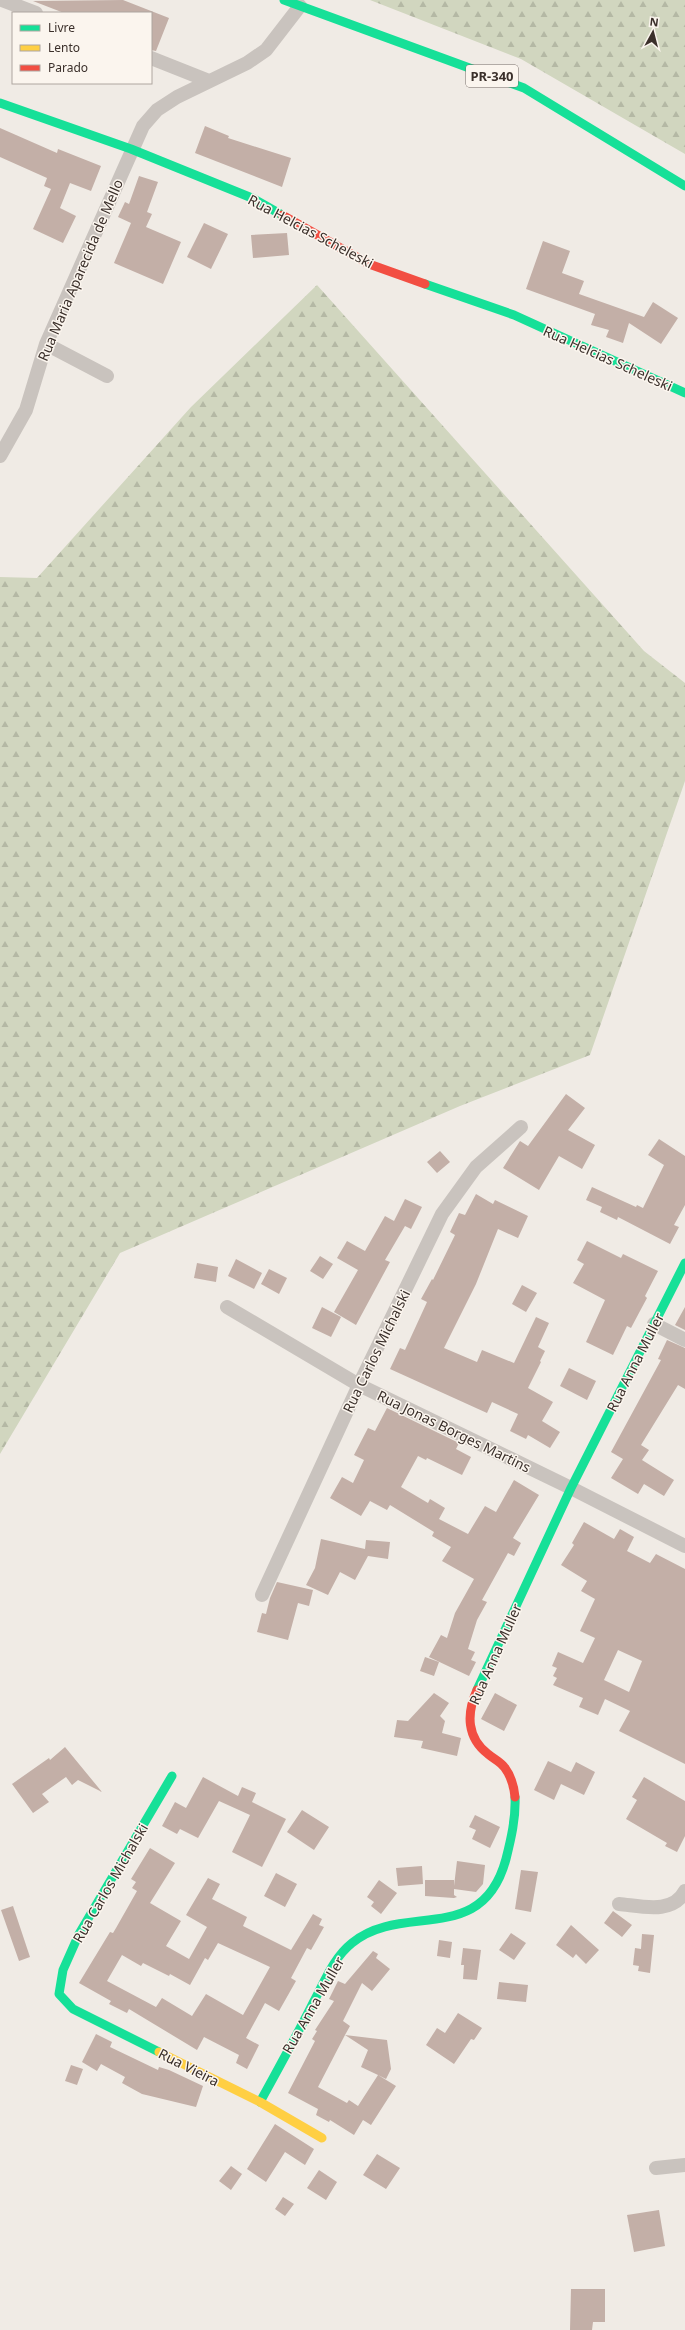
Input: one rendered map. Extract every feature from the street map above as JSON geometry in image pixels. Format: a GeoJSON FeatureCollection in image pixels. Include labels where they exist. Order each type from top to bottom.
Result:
{"type":"FeatureCollection","features":[{"type":"Feature","properties":{"kind":"street"},"geometry":{"type":"LineString","coordinates":[[2,0],[33,12]]}},
{"type":"Feature","properties":{"kind":"street","name":"PR-340"},"geometry":{"type":"LineString","coordinates":[[284,0],[524,88],[685,186]]}},
{"type":"Feature","properties":{"kind":"street","name":"Rua Maria Aparecida de Mello"},"geometry":{"type":"LineString","coordinates":[[0,456],[26,410],[46,344],[131,149],[143,126],[157,110],[177,97],[247,62],[266,50],[300,6]]}},
{"type":"Feature","properties":{"kind":"street"},"geometry":{"type":"LineString","coordinates":[[152,58],[209,81]]}},
{"type":"Feature","properties":{"kind":"street","name":"Rua Helcias Scheleski"},"geometry":{"type":"LineString","coordinates":[[0,103],[131,149],[252,198],[369,264],[514,316],[685,393]]}},
{"type":"Feature","properties":{"kind":"street"},"geometry":{"type":"LineString","coordinates":[[46,344],[107,376]]}},
{"type":"Feature","properties":{"kind":"street","name":"Rua Carlos Michalski"},"geometry":{"type":"LineString","coordinates":[[262,1595],[359,1385],[442,1214],[476,1167],[521,1127]]}},
{"type":"Feature","properties":{"kind":"street","name":"Rua Anna Muller"},"geometry":{"type":"LineString","coordinates":[[260,2102],[330,1970],[347,1947],[362,1935],[385,1927],[469,1912],[489,1898],[501,1876],[510,1844],[515,1806],[513,1785],[505,1767],[478,1746],[471,1737],[470,1714],[473,1698],[571,1488],[685,1263]]}},
{"type":"Feature","properties":{"kind":"street","name":"Rua Jonas Borges Martins"},"geometry":{"type":"LineString","coordinates":[[227,1307],[359,1385],[571,1488],[685,1546]]}},
{"type":"Feature","properties":{"kind":"street"},"geometry":{"type":"LineString","coordinates":[[654,1324],[685,1340]]}},
{"type":"Feature","properties":{"kind":"street","name":"Rua Carlos Michalski"},"geometry":{"type":"LineString","coordinates":[[60,1994],[63,1970],[79,1934],[172,1776]]}},
{"type":"Feature","properties":{"kind":"street"},"geometry":{"type":"LineString","coordinates":[[619,1904],[665,1907],[681,1899],[685,1891]]}},
{"type":"Feature","properties":{"kind":"street","name":"Rua Vieira"},"geometry":{"type":"LineString","coordinates":[[60,1994],[73,2009],[260,2102],[322,2138]]}},
{"type":"Feature","properties":{"kind":"street"},"geometry":{"type":"LineString","coordinates":[[656,2168],[685,2165]]}},
{"type":"Feature","properties":{"kind":"green space"},"geometry":{"type":"Polygon","coordinates":[[[370,0],[685,0],[685,154],[521,59],[370,0]]]}},
{"type":"Feature","properties":{"kind":"green space"},"geometry":{"type":"Polygon","coordinates":[[[317,285],[644,651],[685,683],[685,781],[590,1055],[460,1106],[120,1253],[0,1454],[0,577],[37,578],[191,407],[317,285]]]}},
{"type":"Feature","properties":{"kind":"building"},"geometry":{"type":"Polygon","coordinates":[[[123,0],[169,18],[156,51],[152,50],[152,12],[61,12],[33,1],[123,0]]]}},
{"type":"Feature","properties":{"kind":"building"},"geometry":{"type":"Polygon","coordinates":[[[205,126],[229,136],[228,138],[291,158],[282,187],[195,153],[205,126]]]}},
{"type":"Feature","properties":{"kind":"building"},"geometry":{"type":"Polygon","coordinates":[[[0,128],[57,153],[58,149],[101,166],[91,191],[70,183],[60,208],[76,216],[63,243],[33,229],[51,189],[44,186],[47,178],[0,157],[0,128]]]}},
{"type":"Feature","properties":{"kind":"building"},"geometry":{"type":"Polygon","coordinates":[[[139,176],[158,182],[147,212],[152,214],[146,227],[181,242],[163,284],[114,263],[131,223],[118,217],[125,202],[129,204],[139,176]]]}},
{"type":"Feature","properties":{"kind":"building"},"geometry":{"type":"Polygon","coordinates":[[[204,223],[228,234],[211,269],[187,257],[204,223]]]}},
{"type":"Feature","properties":{"kind":"building"},"geometry":{"type":"Polygon","coordinates":[[[287,233],[289,255],[253,258],[251,235],[287,233]]]}},
{"type":"Feature","properties":{"kind":"building"},"geometry":{"type":"Polygon","coordinates":[[[543,241],[570,251],[562,273],[584,281],[579,294],[644,317],[653,302],[678,318],[661,344],[629,323],[623,343],[606,337],[609,330],[591,325],[595,314],[526,289],[543,241]]]}},
{"type":"Feature","properties":{"kind":"building"},"geometry":{"type":"Polygon","coordinates":[[[566,1094],[585,1108],[568,1130],[595,1145],[582,1169],[559,1156],[539,1190],[503,1168],[520,1141],[528,1146],[566,1094]]]}},
{"type":"Feature","properties":{"kind":"building"},"geometry":{"type":"Polygon","coordinates":[[[659,1139],[685,1156],[685,1205],[674,1225],[679,1227],[670,1244],[618,1217],[617,1220],[600,1212],[602,1207],[586,1200],[592,1187],[636,1207],[637,1205],[643,1208],[664,1165],[648,1155],[659,1139]]]}},
{"type":"Feature","properties":{"kind":"building"},"geometry":{"type":"Polygon","coordinates":[[[440,1151],[450,1162],[437,1173],[427,1162],[440,1151]]]}},
{"type":"Feature","properties":{"kind":"building"},"geometry":{"type":"Polygon","coordinates":[[[476,1194],[493,1204],[495,1200],[528,1216],[518,1238],[498,1229],[476,1284],[444,1348],[477,1362],[482,1350],[514,1363],[536,1317],[549,1323],[538,1347],[545,1351],[528,1388],[553,1402],[542,1421],[560,1432],[550,1448],[528,1435],[526,1439],[510,1431],[518,1414],[492,1402],[487,1413],[390,1369],[400,1348],[405,1350],[427,1302],[421,1299],[432,1279],[433,1280],[455,1235],[450,1232],[459,1213],[465,1215],[476,1194]]]}},
{"type":"Feature","properties":{"kind":"building"},"geometry":{"type":"Polygon","coordinates":[[[405,1199],[422,1207],[411,1229],[405,1226],[385,1260],[390,1262],[356,1325],[334,1312],[358,1270],[337,1258],[347,1241],[365,1251],[385,1216],[394,1221],[405,1199]]]}},
{"type":"Feature","properties":{"kind":"building"},"geometry":{"type":"Polygon","coordinates":[[[587,1241],[621,1258],[623,1254],[658,1271],[645,1296],[647,1298],[631,1328],[627,1326],[613,1355],[586,1342],[605,1300],[573,1283],[584,1264],[577,1260],[587,1241]]]}},
{"type":"Feature","properties":{"kind":"building"},"geometry":{"type":"Polygon","coordinates":[[[320,1256],[333,1264],[323,1279],[310,1271],[320,1256]]]}},
{"type":"Feature","properties":{"kind":"building"},"geometry":{"type":"Polygon","coordinates":[[[236,1259],[262,1273],[254,1289],[228,1276],[236,1259]]]}},
{"type":"Feature","properties":{"kind":"building"},"geometry":{"type":"Polygon","coordinates":[[[197,1263],[218,1267],[216,1282],[194,1278],[197,1263]]]}},
{"type":"Feature","properties":{"kind":"building"},"geometry":{"type":"Polygon","coordinates":[[[269,1269],[287,1278],[279,1294],[261,1284],[269,1269]]]}},
{"type":"Feature","properties":{"kind":"building"},"geometry":{"type":"Polygon","coordinates":[[[522,1285],[537,1293],[526,1312],[512,1304],[522,1285]]]}},
{"type":"Feature","properties":{"kind":"building"},"geometry":{"type":"Polygon","coordinates":[[[322,1307],[341,1317],[331,1337],[312,1328],[322,1307]]]}},
{"type":"Feature","properties":{"kind":"building"},"geometry":{"type":"Polygon","coordinates":[[[685,1307],[685,1330],[675,1325],[685,1307]]]}},
{"type":"Feature","properties":{"kind":"building"},"geometry":{"type":"Polygon","coordinates":[[[667,1340],[685,1348],[685,1389],[678,1385],[641,1445],[649,1450],[642,1460],[674,1480],[664,1496],[644,1484],[638,1494],[611,1478],[623,1459],[611,1452],[661,1360],[658,1359],[667,1340]]]}},
{"type":"Feature","properties":{"kind":"building"},"geometry":{"type":"Polygon","coordinates":[[[569,1368],[596,1381],[587,1400],[560,1386],[569,1368]]]}},
{"type":"Feature","properties":{"kind":"building"},"geometry":{"type":"Polygon","coordinates":[[[387,1408],[459,1443],[456,1449],[471,1457],[462,1475],[427,1458],[426,1460],[418,1456],[401,1487],[428,1503],[430,1499],[445,1508],[439,1519],[468,1534],[485,1506],[496,1512],[514,1480],[539,1495],[513,1538],[521,1543],[514,1556],[508,1553],[482,1600],[487,1602],[477,1620],[468,1649],[475,1652],[471,1660],[476,1662],[469,1676],[429,1657],[441,1635],[447,1638],[455,1613],[474,1579],[442,1561],[451,1547],[432,1536],[434,1532],[390,1505],[387,1510],[370,1501],[361,1516],[330,1498],[342,1477],[353,1483],[364,1460],[354,1455],[368,1428],[375,1431],[387,1408]]]}},
{"type":"Feature","properties":{"kind":"building"},"geometry":{"type":"Polygon","coordinates":[[[584,1522],[614,1539],[620,1529],[634,1537],[627,1551],[650,1563],[656,1554],[685,1569],[685,1764],[619,1731],[630,1711],[605,1699],[598,1715],[579,1707],[583,1698],[553,1685],[557,1678],[553,1676],[557,1668],[552,1666],[558,1652],[583,1663],[595,1638],[580,1631],[595,1599],[581,1591],[587,1581],[561,1565],[574,1545],[572,1543],[584,1522]],[[618,1650],[604,1680],[629,1692],[642,1661],[618,1650]]]}},
{"type":"Feature","properties":{"kind":"building"},"geometry":{"type":"Polygon","coordinates":[[[321,1539],[365,1549],[366,1540],[390,1542],[388,1559],[368,1556],[355,1580],[340,1572],[328,1595],[306,1585],[315,1568],[321,1539]]]}},
{"type":"Feature","properties":{"kind":"building"},"geometry":{"type":"Polygon","coordinates":[[[277,1582],[313,1590],[309,1606],[298,1603],[288,1640],[257,1632],[262,1613],[266,1614],[270,1598],[277,1582]]]}},
{"type":"Feature","properties":{"kind":"building"},"geometry":{"type":"Polygon","coordinates":[[[425,1657],[439,1662],[434,1676],[420,1671],[425,1657]]]}},
{"type":"Feature","properties":{"kind":"building"},"geometry":{"type":"Polygon","coordinates":[[[434,1693],[449,1703],[440,1716],[445,1721],[442,1733],[461,1738],[457,1756],[421,1748],[423,1741],[394,1737],[397,1720],[408,1721],[434,1693]]]}},
{"type":"Feature","properties":{"kind":"building"},"geometry":{"type":"Polygon","coordinates":[[[495,1693],[517,1705],[504,1731],[481,1719],[495,1693]]]}},
{"type":"Feature","properties":{"kind":"building"},"geometry":{"type":"Polygon","coordinates":[[[65,1747],[102,1792],[78,1780],[72,1785],[66,1777],[42,1794],[49,1802],[33,1813],[12,1784],[49,1758],[50,1760],[65,1747]]]}},
{"type":"Feature","properties":{"kind":"building"},"geometry":{"type":"Polygon","coordinates":[[[548,1761],[571,1772],[576,1762],[595,1772],[584,1795],[561,1784],[554,1800],[534,1790],[548,1761]]]}},
{"type":"Feature","properties":{"kind":"building"},"geometry":{"type":"Polygon","coordinates":[[[203,1777],[238,1796],[242,1787],[256,1793],[252,1802],[286,1819],[262,1867],[232,1852],[250,1815],[219,1801],[198,1838],[180,1829],[177,1834],[162,1826],[175,1802],[186,1808],[203,1777]]]}},
{"type":"Feature","properties":{"kind":"building"},"geometry":{"type":"Polygon","coordinates":[[[644,1777],[685,1801],[685,1836],[677,1852],[665,1846],[667,1843],[626,1819],[637,1800],[632,1797],[644,1777]]]}},
{"type":"Feature","properties":{"kind":"building"},"geometry":{"type":"Polygon","coordinates":[[[302,1810],[329,1827],[314,1850],[287,1832],[302,1810]]]}},
{"type":"Feature","properties":{"kind":"building"},"geometry":{"type":"Polygon","coordinates":[[[475,1815],[500,1827],[490,1848],[472,1839],[476,1830],[469,1827],[475,1815]]]}},
{"type":"Feature","properties":{"kind":"building"},"geometry":{"type":"Polygon","coordinates":[[[150,1848],[175,1863],[150,1903],[181,1921],[166,1946],[189,1959],[207,1927],[186,1915],[208,1878],[220,1884],[212,1899],[247,1917],[243,1926],[291,1950],[313,1914],[322,1919],[319,1925],[324,1927],[311,1950],[307,1948],[291,1978],[296,1981],[279,2011],[265,2003],[246,2038],[259,2045],[247,2069],[236,2063],[239,2055],[204,2037],[197,2050],[129,2009],[127,2013],[109,2004],[111,2001],[79,1983],[110,1932],[113,1933],[137,1891],[132,1888],[136,1882],[131,1879],[150,1848]],[[218,1943],[208,1960],[205,1958],[190,1985],[170,1974],[169,1976],[143,1963],[141,1966],[122,1955],[107,1981],[156,2007],[162,1998],[192,2016],[206,1994],[243,2015],[270,1967],[218,1943]]]}},
{"type":"Feature","properties":{"kind":"building"},"geometry":{"type":"Polygon","coordinates":[[[457,1861],[485,1865],[483,1884],[476,1892],[454,1889],[454,1895],[457,1897],[454,1898],[425,1896],[425,1880],[454,1880],[454,1886],[457,1861]]]}},
{"type":"Feature","properties":{"kind":"building"},"geometry":{"type":"Polygon","coordinates":[[[422,1866],[423,1884],[398,1886],[396,1868],[422,1866]]]}},
{"type":"Feature","properties":{"kind":"building"},"geometry":{"type":"Polygon","coordinates":[[[521,1870],[538,1872],[531,1912],[515,1909],[521,1870]]]}},
{"type":"Feature","properties":{"kind":"building"},"geometry":{"type":"Polygon","coordinates":[[[276,1873],[297,1884],[285,1907],[264,1896],[276,1873]]]}},
{"type":"Feature","properties":{"kind":"building"},"geometry":{"type":"Polygon","coordinates":[[[379,1880],[397,1893],[381,1914],[371,1906],[374,1902],[367,1897],[379,1880]]]}},
{"type":"Feature","properties":{"kind":"building"},"geometry":{"type":"Polygon","coordinates":[[[13,1906],[30,1957],[19,1961],[1,1910],[13,1906]]]}},
{"type":"Feature","properties":{"kind":"building"},"geometry":{"type":"Polygon","coordinates":[[[613,1911],[632,1925],[622,1937],[604,1923],[613,1911]]]}},
{"type":"Feature","properties":{"kind":"building"},"geometry":{"type":"Polygon","coordinates":[[[571,1925],[599,1950],[586,1964],[576,1954],[573,1958],[556,1945],[571,1925]]]}},
{"type":"Feature","properties":{"kind":"building"},"geometry":{"type":"Polygon","coordinates":[[[511,1933],[526,1943],[514,1960],[499,1950],[511,1933]]]}},
{"type":"Feature","properties":{"kind":"building"},"geometry":{"type":"Polygon","coordinates":[[[642,1934],[654,1935],[650,1973],[638,1971],[639,1966],[633,1965],[635,1948],[641,1949],[642,1934]]]}},
{"type":"Feature","properties":{"kind":"building"},"geometry":{"type":"Polygon","coordinates":[[[439,1940],[452,1942],[450,1958],[437,1956],[439,1940]]]}},
{"type":"Feature","properties":{"kind":"building"},"geometry":{"type":"Polygon","coordinates":[[[463,1948],[481,1950],[477,1980],[463,1979],[464,1965],[461,1965],[463,1948]]]}},
{"type":"Feature","properties":{"kind":"building"},"geometry":{"type":"Polygon","coordinates":[[[373,1951],[378,1954],[376,1958],[390,1969],[372,1991],[362,1983],[343,2021],[350,2026],[318,2087],[347,2103],[349,2100],[358,2106],[378,2075],[396,2086],[371,2125],[363,2120],[354,2135],[330,2120],[329,2122],[316,2115],[318,2109],[288,2093],[315,2041],[312,2039],[317,2031],[315,2030],[334,2001],[329,1999],[338,1981],[345,1984],[373,1951]]]}},
{"type":"Feature","properties":{"kind":"building"},"geometry":{"type":"Polygon","coordinates":[[[499,1982],[528,1985],[526,2002],[497,1999],[499,1982]]]}},
{"type":"Feature","properties":{"kind":"building"},"geometry":{"type":"Polygon","coordinates":[[[458,2013],[482,2028],[474,2040],[471,2039],[454,2064],[426,2045],[437,2028],[445,2033],[458,2013]]]}},
{"type":"Feature","properties":{"kind":"building"},"geometry":{"type":"Polygon","coordinates":[[[96,2034],[112,2042],[110,2047],[158,2070],[159,2067],[169,2070],[203,2086],[196,2107],[142,2094],[122,2083],[125,2077],[101,2064],[97,2071],[82,2062],[96,2034]]]}},
{"type":"Feature","properties":{"kind":"building"},"geometry":{"type":"Polygon","coordinates":[[[345,2035],[387,2040],[391,2069],[386,2079],[361,2067],[368,2050],[345,2035]]]}},
{"type":"Feature","properties":{"kind":"building"},"geometry":{"type":"Polygon","coordinates":[[[71,2065],[83,2069],[77,2085],[65,2081],[71,2065]]]}},
{"type":"Feature","properties":{"kind":"building"},"geometry":{"type":"Polygon","coordinates":[[[275,2124],[314,2149],[305,2165],[285,2152],[266,2182],[247,2169],[275,2124]]]}},
{"type":"Feature","properties":{"kind":"building"},"geometry":{"type":"Polygon","coordinates":[[[377,2154],[400,2168],[386,2189],[363,2175],[377,2154]]]}},
{"type":"Feature","properties":{"kind":"building"},"geometry":{"type":"Polygon","coordinates":[[[231,2166],[242,2174],[231,2190],[219,2181],[231,2166]]]}},
{"type":"Feature","properties":{"kind":"building"},"geometry":{"type":"Polygon","coordinates":[[[319,2170],[337,2182],[326,2200],[307,2188],[319,2170]]]}},
{"type":"Feature","properties":{"kind":"building"},"geometry":{"type":"Polygon","coordinates":[[[283,2197],[294,2204],[285,2216],[275,2209],[283,2197]]]}},
{"type":"Feature","properties":{"kind":"building"},"geometry":{"type":"Polygon","coordinates":[[[659,2210],[665,2246],[634,2252],[627,2215],[659,2210]]]}},
{"type":"Feature","properties":{"kind":"building"},"geometry":{"type":"Polygon","coordinates":[[[571,2289],[605,2289],[605,2322],[593,2322],[592,2330],[570,2330],[571,2289]]]}},
{"type":"Feature","properties":{"kind":"traffic: fast"},"geometry":{"type":"LineString","coordinates":[[284,0],[524,88],[685,186]]}},
{"type":"Feature","properties":{"kind":"traffic: fast"},"geometry":{"type":"LineString","coordinates":[[0,103],[131,149],[252,198],[282,215]]}},
{"type":"Feature","properties":{"kind":"traffic: fast"},"geometry":{"type":"LineString","coordinates":[[425,284],[514,315],[685,393]]}},
{"type":"Feature","properties":{"kind":"traffic: fast"},"geometry":{"type":"LineString","coordinates":[[477,1690],[571,1488],[685,1263]]}},
{"type":"Feature","properties":{"kind":"traffic: fast"},"geometry":{"type":"LineString","coordinates":[[159,2052],[73,2009],[59,1994],[63,1970],[79,1934],[172,1776]]}},
{"type":"Feature","properties":{"kind":"traffic: fast"},"geometry":{"type":"LineString","coordinates":[[260,2102],[294,2041],[334,1963],[345,1949],[372,1931],[394,1925],[439,1919],[460,1914],[479,1904],[495,1886],[506,1859],[510,1844],[514,1821],[515,1797]]}},
{"type":"Feature","properties":{"kind":"traffic: slow"},"geometry":{"type":"LineString","coordinates":[[159,2052],[260,2102],[322,2138]]}},
{"type":"Feature","properties":{"kind":"traffic: jam"},"geometry":{"type":"LineString","coordinates":[[282,215],[369,264],[425,284]]}},
{"type":"Feature","properties":{"kind":"traffic: jam"},"geometry":{"type":"LineString","coordinates":[[477,1690],[471,1708],[470,1725],[472,1733],[481,1748],[502,1764],[507,1771],[512,1782],[515,1797]]}}]}
